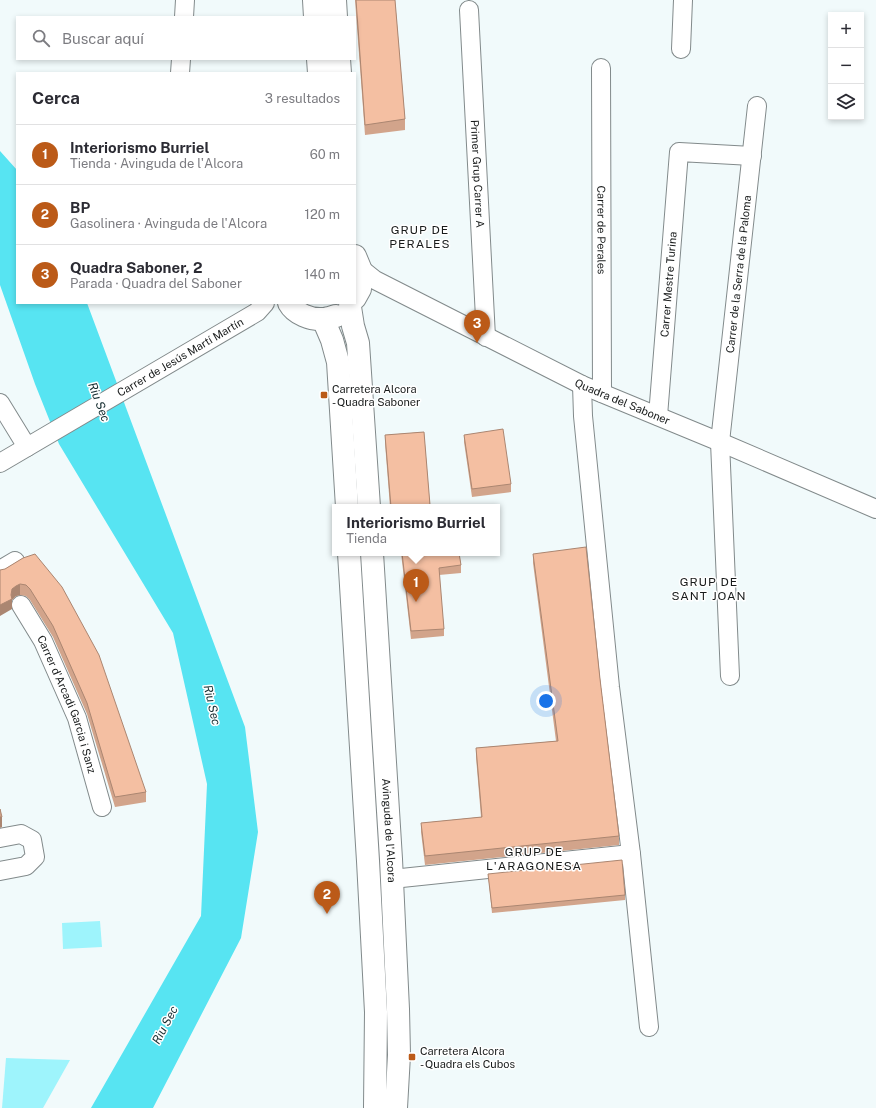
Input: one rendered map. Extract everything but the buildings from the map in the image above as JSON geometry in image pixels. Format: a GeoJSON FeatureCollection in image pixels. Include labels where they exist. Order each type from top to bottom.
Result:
{"type":"FeatureCollection","features":[{"type":"Feature","properties":{"kind":"main road"},"geometry":{"type":"LineString","coordinates":[[314,0],[315,16]]}},
{"type":"Feature","properties":{"kind":"main road"},"geometry":{"type":"LineString","coordinates":[[335,0],[336,16]]}},
{"type":"Feature","properties":{"kind":"main road"},"geometry":{"type":"LineString","coordinates":[[318,60],[319,72]]}},
{"type":"Feature","properties":{"kind":"main road"},"geometry":{"type":"LineString","coordinates":[[339,60],[340,72]]}},
{"type":"Feature","properties":{"kind":"main road"},"geometry":{"type":"LineString","coordinates":[[356,302],[358,286]]}},
{"type":"Feature","properties":{"kind":"main road"},"geometry":{"type":"LineString","coordinates":[[290,306],[306,317],[323,319],[337,316],[345,304]]}},
{"type":"Feature","properties":{"kind":"main road"},"geometry":{"type":"LineString","coordinates":[[356,304],[353,326],[358,343],[369,504]]}},
{"type":"Feature","properties":{"kind":"main road"},"geometry":{"type":"LineString","coordinates":[[323,319],[332,340],[338,362],[347,504]]}},
{"type":"Feature","properties":{"kind":"main road","name":"Avinguda de l'Alcora"},"geometry":{"type":"LineString","coordinates":[[350,556],[376,1012],[375,1108]]}},
{"type":"Feature","properties":{"kind":"main road","name":"Avinguda de l'Alcora"},"geometry":{"type":"LineString","coordinates":[[372,556],[392,879],[398,1010],[399,1055],[396,1108]]}},
{"type":"Feature","properties":{"kind":"street"},"geometry":{"type":"LineString","coordinates":[[184,16],[185,0]]}},
{"type":"Feature","properties":{"kind":"street"},"geometry":{"type":"LineString","coordinates":[[681,49],[683,0]]}},
{"type":"Feature","properties":{"kind":"street","name":"Primer Grup Carrer A"},"geometry":{"type":"LineString","coordinates":[[469,10],[486,337]]}},
{"type":"Feature","properties":{"kind":"street"},"geometry":{"type":"LineString","coordinates":[[180,72],[181,60]]}},
{"type":"Feature","properties":{"kind":"street","name":"Carrer de Perales"},"geometry":{"type":"LineString","coordinates":[[601,68],[602,393]]}},
{"type":"Feature","properties":{"kind":"street","name":"Carrer de la Serra de la Paloma"},"geometry":{"type":"LineString","coordinates":[[730,676],[720,442],[758,106]]}},
{"type":"Feature","properties":{"kind":"street","name":"Carrer Mestre Turina"},"geometry":{"type":"LineString","coordinates":[[658,416],[679,152],[752,156]]}},
{"type":"Feature","properties":{"kind":"street","name":"Quadra del Saboner"},"geometry":{"type":"LineString","coordinates":[[358,286],[486,337],[582,385],[876,509]]}},
{"type":"Feature","properties":{"kind":"street","name":"Carrer de Jesús Martí Martín"},"geometry":{"type":"LineString","coordinates":[[0,463],[261,308],[290,306]]}},
{"type":"Feature","properties":{"kind":"street"},"geometry":{"type":"LineString","coordinates":[[582,385],[583,416],[610,687],[631,854],[649,1027]]}},
{"type":"Feature","properties":{"kind":"street"},"geometry":{"type":"LineString","coordinates":[[0,403],[27,447]]}},
{"type":"Feature","properties":{"kind":"street","name":"Carrer d'Arcadi Garcia i Sanz"},"geometry":{"type":"LineString","coordinates":[[22,606],[43,641],[77,718],[102,808]]}},
{"type":"Feature","properties":{"kind":"street"},"geometry":{"type":"LineString","coordinates":[[0,838],[21,834],[32,840],[35,857],[26,866],[0,871]]}},
{"type":"Feature","properties":{"kind":"street"},"geometry":{"type":"LineString","coordinates":[[392,879],[631,854]]}},
{"type":"Feature","properties":{"kind":"shaded area"},"geometry":{"type":"Polygon","coordinates":[[[100,921],[102,947],[63,949],[62,923],[100,921]]]}},
{"type":"Feature","properties":{"kind":"shaded area"},"geometry":{"type":"Polygon","coordinates":[[[6,1058],[70,1060],[43,1108],[2,1108],[6,1058]]]}},
{"type":"Feature","properties":{"kind":"water","name":"Riu Sec"},"geometry":{"type":"Polygon","coordinates":[[[0,151],[16,169],[16,304],[87,304],[245,727],[258,832],[241,938],[153,1108],[91,1108],[201,916],[207,784],[173,633],[59,444],[35,384],[0,285],[0,151]]]}},
{"type":"Feature","properties":{"kind":"place","name":"Quadra Saboner, 2"},"geometry":{"type":"Point","coordinates":[477,343]}},
{"type":"Feature","properties":{"kind":"place","name":"Carretera Alcora - Quadra Saboner"},"geometry":{"type":"Point","coordinates":[324,395]}},
{"type":"Feature","properties":{"kind":"place","name":"Interiorismo Burriel"},"geometry":{"type":"Point","coordinates":[416,602]}},
{"type":"Feature","properties":{"kind":"place","name":"BP"},"geometry":{"type":"Point","coordinates":[327,914]}},
{"type":"Feature","properties":{"kind":"place","name":"Carretera Alcora - Quadra els Cubos"},"geometry":{"type":"Point","coordinates":[412,1057]}},
{"type":"Feature","properties":{"kind":"district","name":"GRUP DE PERALES"},"geometry":{"type":"Point","coordinates":[420,237]}},
{"type":"Feature","properties":{"kind":"district","name":"GRUP DE SANT JOAN"},"geometry":{"type":"Point","coordinates":[709,589]}},
{"type":"Feature","properties":{"kind":"district","name":"GRUP DE L'ARAGONESA"},"geometry":{"type":"Point","coordinates":[534,859]}}]}
